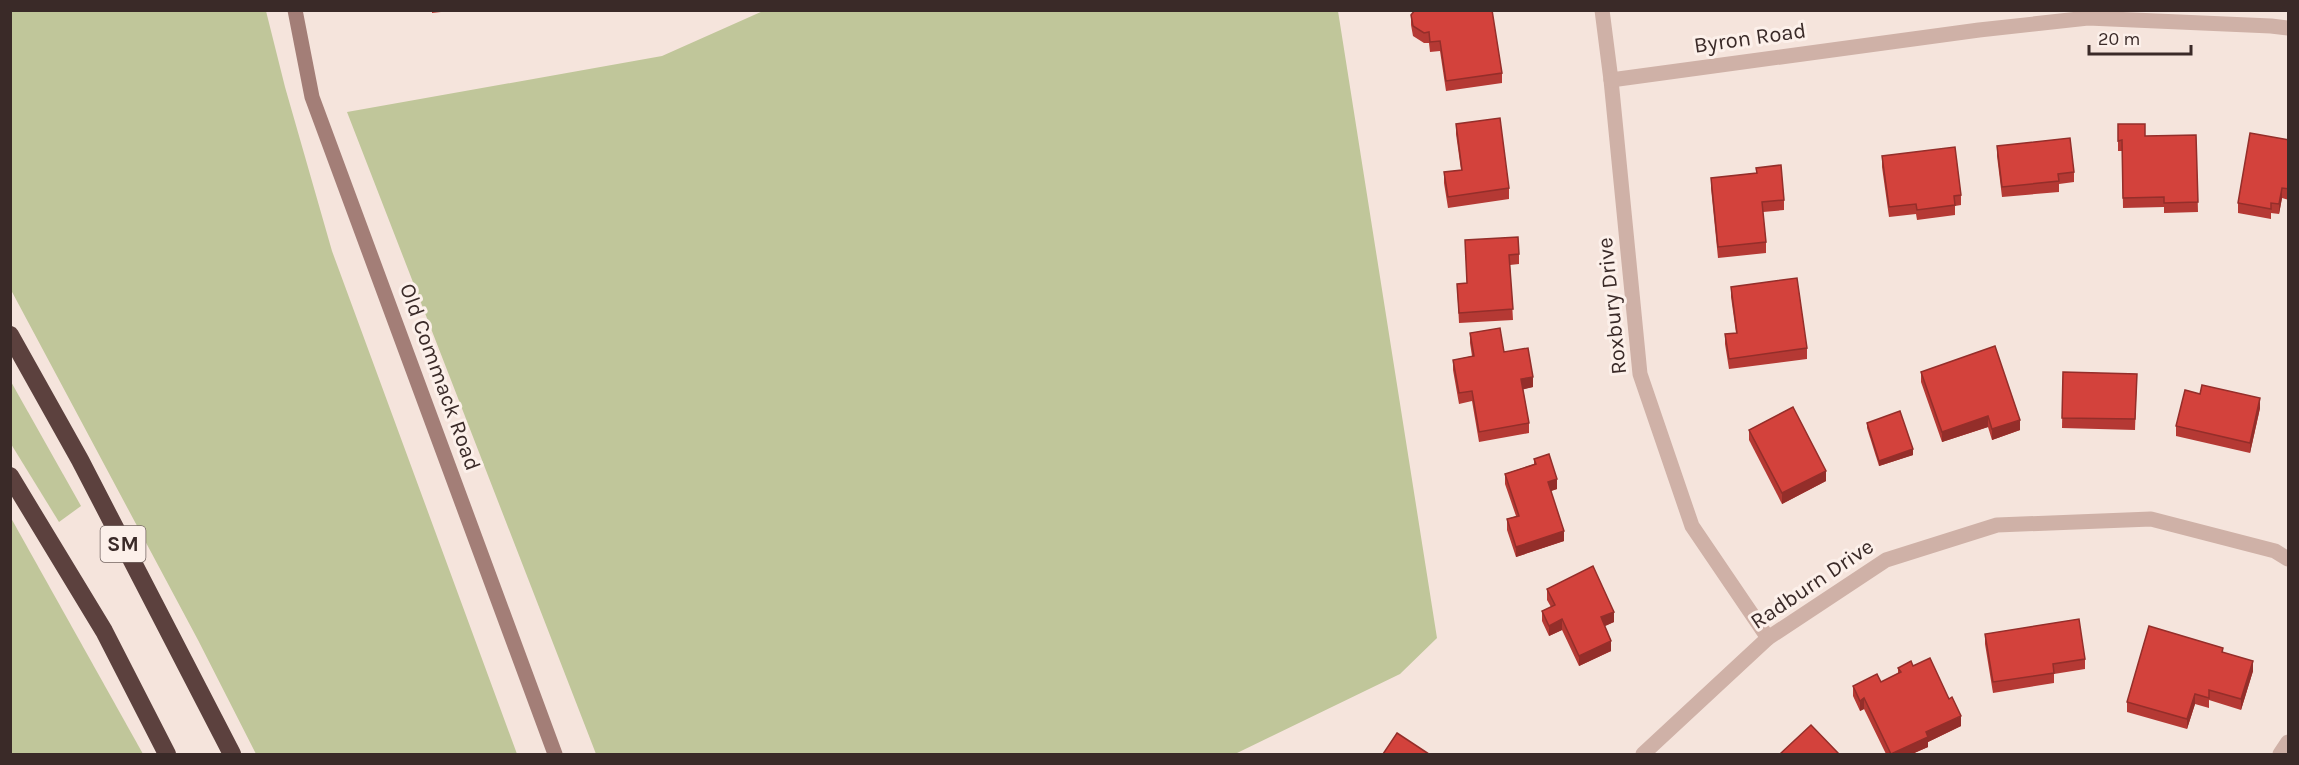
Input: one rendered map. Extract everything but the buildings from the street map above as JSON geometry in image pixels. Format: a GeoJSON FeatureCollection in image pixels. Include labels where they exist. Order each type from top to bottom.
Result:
{"type":"FeatureCollection","features":[{"type":"Feature","properties":{"kind":"highway","name":"SM"},"geometry":{"type":"LineString","coordinates":[[10,334],[80,460],[232,754]]}},
{"type":"Feature","properties":{"kind":"highway","name":"SM"},"geometry":{"type":"LineString","coordinates":[[10,476],[104,631],[167,754]]}},
{"type":"Feature","properties":{"kind":"street","name":"Old Commack Road"},"geometry":{"type":"LineString","coordinates":[[295,10],[312,97],[555,754]]}},
{"type":"Feature","properties":{"kind":"street","name":"Roxbury Drive"},"geometry":{"type":"LineString","coordinates":[[1602,10],[1640,374],[1692,526],[1768,638]]}},
{"type":"Feature","properties":{"kind":"street","name":"Byron Road"},"geometry":{"type":"LineString","coordinates":[[1611,80],[2088,14],[2289,28]]}},
{"type":"Feature","properties":{"kind":"street","name":"Radburn Drive"},"geometry":{"type":"LineString","coordinates":[[1642,754],[1768,638],[1886,560],[1997,525],[2151,519],[2275,551],[2289,560]]}},
{"type":"Feature","properties":{"kind":"street"},"geometry":{"type":"LineString","coordinates":[[2280,754],[2289,742]]}},
{"type":"Feature","properties":{"kind":"green space"},"geometry":{"type":"Polygon","coordinates":[[[10,11],[266,11],[285,87],[332,251],[517,754],[256,754],[198,640],[11,290],[10,11]]]}},
{"type":"Feature","properties":{"kind":"green space"},"geometry":{"type":"Polygon","coordinates":[[[763,11],[1338,11],[1437,638],[1400,674],[1235,754],[596,754],[347,112],[662,56],[763,11]]]}},
{"type":"Feature","properties":{"kind":"green space"},"geometry":{"type":"Polygon","coordinates":[[[10,380],[81,506],[59,522],[11,444],[10,380]]]}},
{"type":"Feature","properties":{"kind":"green space"},"geometry":{"type":"Polygon","coordinates":[[[11,518],[143,754],[11,754],[11,518]]]}}]}
